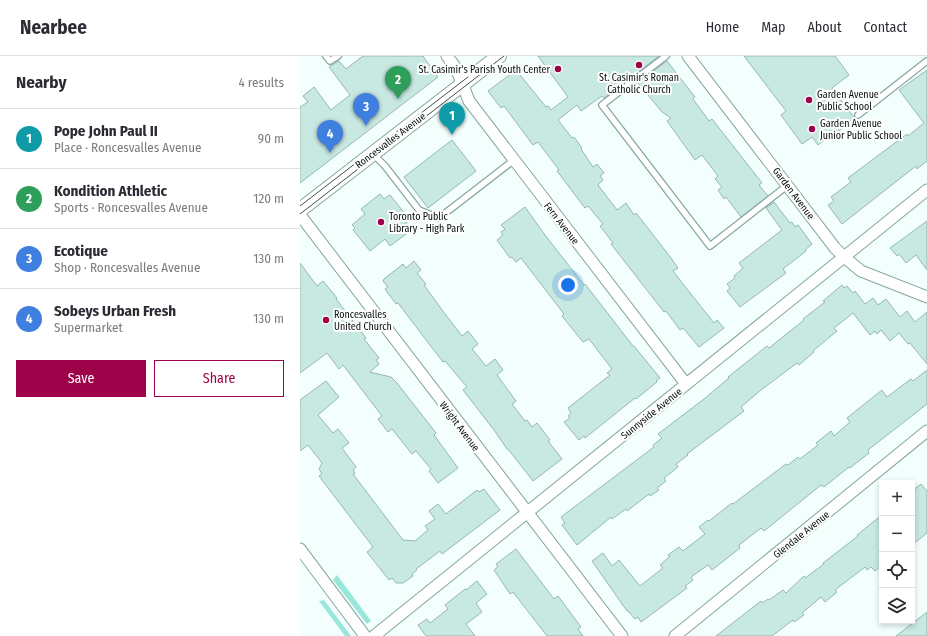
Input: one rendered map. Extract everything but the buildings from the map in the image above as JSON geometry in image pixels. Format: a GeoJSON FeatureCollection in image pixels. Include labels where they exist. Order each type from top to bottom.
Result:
{"type":"FeatureCollection","features":[{"type":"Feature","properties":{"kind":"street","name":"Fern Avenue"},"geometry":{"type":"LineString","coordinates":[[447,56],[456,68],[469,101],[686,384]]}},
{"type":"Feature","properties":{"kind":"street","name":"Roncesvalles Avenue"},"geometry":{"type":"LineString","coordinates":[[300,210],[499,56]]}},
{"type":"Feature","properties":{"kind":"street","name":"Garden Avenue"},"geometry":{"type":"LineString","coordinates":[[688,56],[835,248],[861,271],[927,297]]}},
{"type":"Feature","properties":{"kind":"street","name":"Sunnyside Avenue"},"geometry":{"type":"LineString","coordinates":[[374,636],[927,190]]}},
{"type":"Feature","properties":{"kind":"street","name":"Wright Avenue"},"geometry":{"type":"LineString","coordinates":[[300,215],[622,636]]}},
{"type":"Feature","properties":{"kind":"street","name":"Glendale Avenue"},"geometry":{"type":"LineString","coordinates":[[676,636],[927,432]]}},
{"type":"Feature","properties":{"kind":"street"},"geometry":{"type":"LineString","coordinates":[[300,549],[365,636]]}},
{"type":"Feature","properties":{"kind":"lane"},"geometry":{"type":"LineString","coordinates":[[326,56],[330,61],[338,56]]}},
{"type":"Feature","properties":{"kind":"lane"},"geometry":{"type":"LineString","coordinates":[[666,56],[602,105],[710,246],[788,185]]}},
{"type":"Feature","properties":{"kind":"lane"},"geometry":{"type":"LineString","coordinates":[[858,115],[927,61]]}},
{"type":"Feature","properties":{"kind":"lane"},"geometry":{"type":"LineString","coordinates":[[373,153],[419,210],[439,218],[514,160]]}},
{"type":"Feature","properties":{"kind":"green space"},"geometry":{"type":"Polygon","coordinates":[[[337,575],[371,621],[367,624],[333,580],[337,575]]]}},
{"type":"Feature","properties":{"kind":"green space"},"geometry":{"type":"Polygon","coordinates":[[[324,600],[351,636],[345,636],[319,601],[324,600]]]}},
{"type":"Feature","properties":{"kind":"tram line"},"geometry":{"type":"LineString","coordinates":[[300,214],[504,56]]}},
{"type":"Feature","properties":{"kind":"tram line"},"geometry":{"type":"LineString","coordinates":[[300,206],[468,77]]}},
{"type":"Feature","properties":{"kind":"place","name":"St. Casimir's Roman Catholic Church"},"geometry":{"type":"Point","coordinates":[639,65]}},
{"type":"Feature","properties":{"kind":"place","name":"St. Casimir's Parish Youth Center"},"geometry":{"type":"Point","coordinates":[558,69]}},
{"type":"Feature","properties":{"kind":"place","name":"Kondition Athletic"},"geometry":{"type":"Point","coordinates":[398,99]}},
{"type":"Feature","properties":{"kind":"place","name":"Garden Avenue Public School"},"geometry":{"type":"Point","coordinates":[809,100]}},
{"type":"Feature","properties":{"kind":"place","name":"Ecotique"},"geometry":{"type":"Point","coordinates":[366,126]}},
{"type":"Feature","properties":{"kind":"place","name":"Garden Avenue Junior Public School"},"geometry":{"type":"Point","coordinates":[812,129]}},
{"type":"Feature","properties":{"kind":"place","name":"Pope John Paul II"},"geometry":{"type":"Point","coordinates":[452,135]}},
{"type":"Feature","properties":{"kind":"place","name":"Sobeys Urban Fresh"},"geometry":{"type":"Point","coordinates":[330,153]}},
{"type":"Feature","properties":{"kind":"place","name":"Toronto Public Library - High Park"},"geometry":{"type":"Point","coordinates":[381,222]}},
{"type":"Feature","properties":{"kind":"place","name":"Roncesvalles United Church"},"geometry":{"type":"Point","coordinates":[326,320]}}]}
